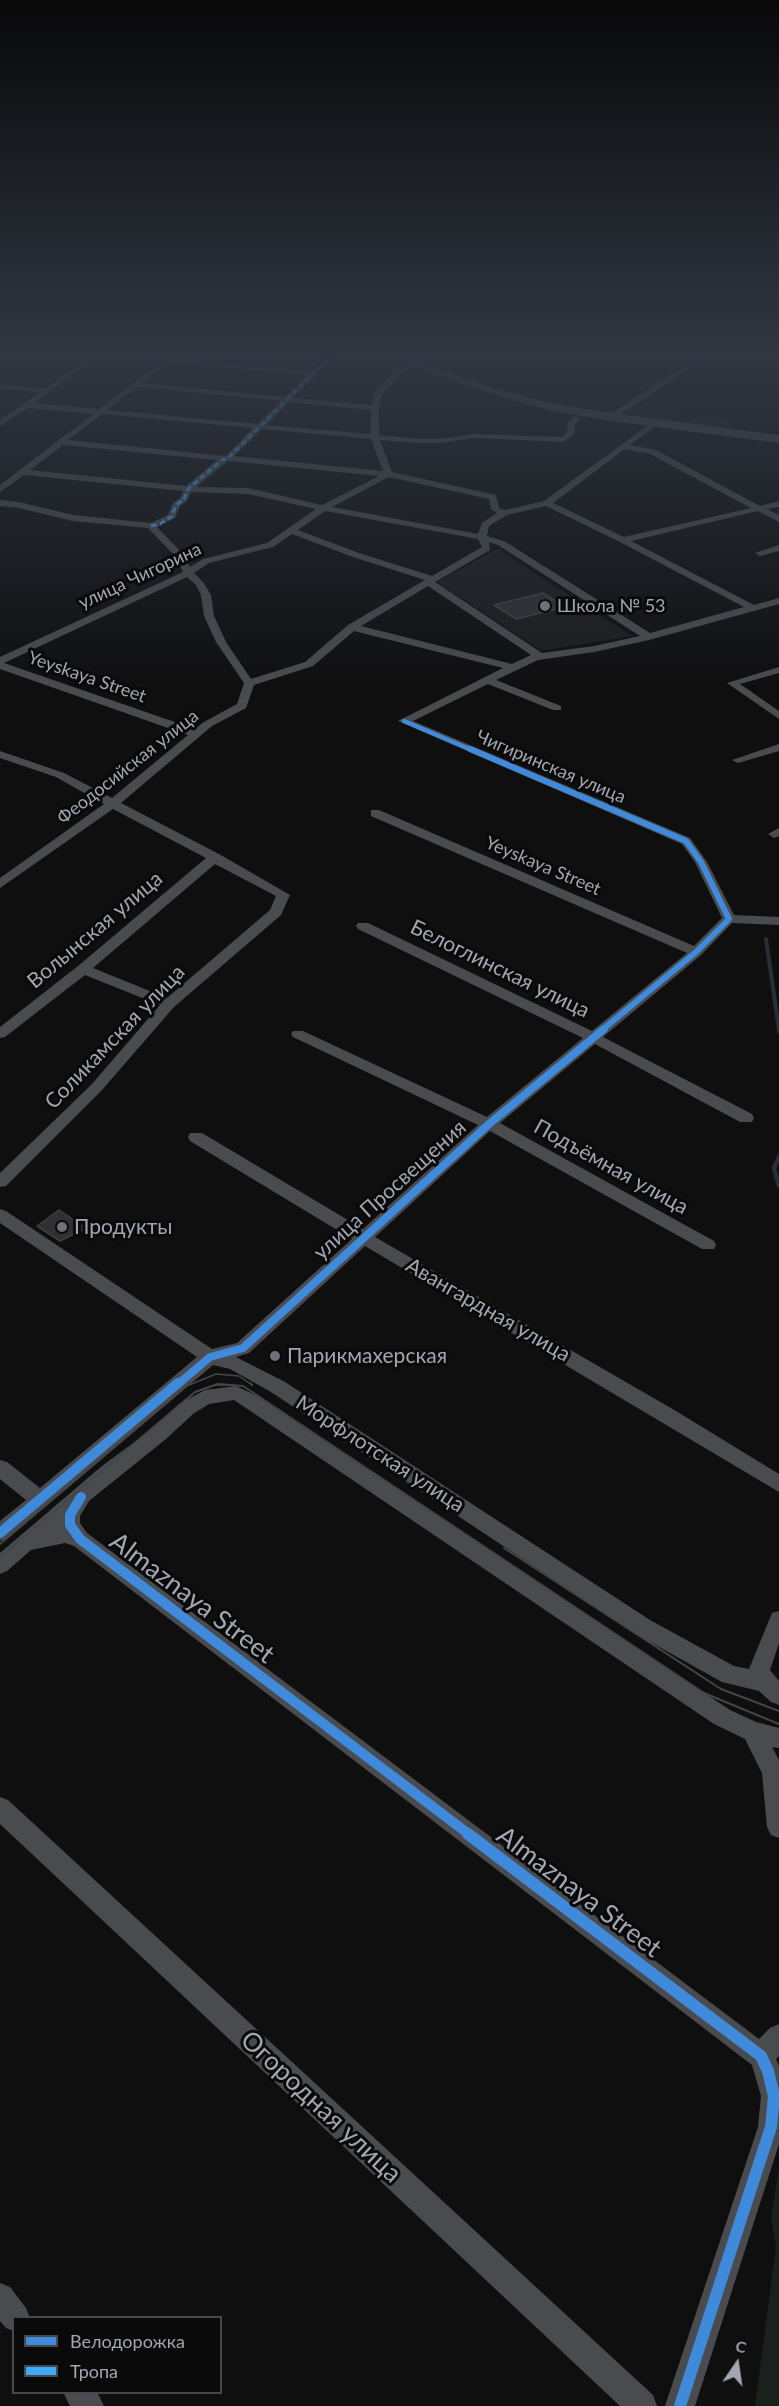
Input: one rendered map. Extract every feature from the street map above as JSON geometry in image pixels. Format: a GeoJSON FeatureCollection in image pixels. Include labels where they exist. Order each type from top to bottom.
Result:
{"type":"FeatureCollection","features":[{"type":"Feature","properties":{"kind":"street"},"geometry":{"type":"LineString","coordinates":[[0,489],[27,468]]}},
{"type":"Feature","properties":{"kind":"street"},"geometry":{"type":"LineString","coordinates":[[0,503],[19,505],[73,518],[151,526],[160,524],[172,516],[176,505],[184,499],[188,489],[212,468]]}},
{"type":"Feature","properties":{"kind":"street"},"geometry":{"type":"LineString","coordinates":[[331,468],[388,474],[493,497],[495,509],[504,513]]}},
{"type":"Feature","properties":{"kind":"street"},"geometry":{"type":"LineString","coordinates":[[386,468],[388,474]]}},
{"type":"Feature","properties":{"kind":"street"},"geometry":{"type":"LineString","coordinates":[[151,526],[180,556],[188,573],[200,584],[206,595],[209,616],[221,642],[249,683],[309,664],[352,627],[487,548],[482,537],[485,525],[504,513],[547,503],[594,468]]}},
{"type":"Feature","properties":{"kind":"street"},"geometry":{"type":"LineString","coordinates":[[683,468],[779,519]]}},
{"type":"Feature","properties":{"kind":"street"},"geometry":{"type":"LineString","coordinates":[[22,472],[188,489],[248,491],[323,508],[482,537],[501,543],[649,637]]}},
{"type":"Feature","properties":{"kind":"street","name":"улица Чигорина"},"geometry":{"type":"LineString","coordinates":[[0,663],[76,624],[188,573],[206,561],[270,545],[323,508],[388,474]]}},
{"type":"Feature","properties":{"kind":"street"},"geometry":{"type":"LineString","coordinates":[[547,503],[623,540],[751,608]]}},
{"type":"Feature","properties":{"kind":"street"},"geometry":{"type":"LineString","coordinates":[[623,540],[779,504]]}},
{"type":"Feature","properties":{"kind":"street"},"geometry":{"type":"LineString","coordinates":[[292,531],[430,581],[540,656]]}},
{"type":"Feature","properties":{"kind":"street"},"geometry":{"type":"LineString","coordinates":[[759,553],[779,548]]}},
{"type":"Feature","properties":{"kind":"street"},"geometry":{"type":"LineString","coordinates":[[487,680],[540,656],[649,637],[779,601]]}},
{"type":"Feature","properties":{"kind":"street"},"geometry":{"type":"LineString","coordinates":[[352,627],[514,668]]}},
{"type":"Feature","properties":{"kind":"street","name":"Yeyskaya Street"},"geometry":{"type":"LineString","coordinates":[[0,663],[197,734]]}},
{"type":"Feature","properties":{"kind":"street"},"geometry":{"type":"LineString","coordinates":[[779,670],[732,683],[779,716]]}},
{"type":"Feature","properties":{"kind":"street"},"geometry":{"type":"LineString","coordinates":[[487,680],[557,708]]}},
{"type":"Feature","properties":{"kind":"street","name":"Чигиринская улица"},"geometry":{"type":"LineString","coordinates":[[487,680],[404,721],[686,842],[706,872],[729,919]]}},
{"type":"Feature","properties":{"kind":"street","name":"Феодосийская улица"},"geometry":{"type":"LineString","coordinates":[[0,884],[112,804],[208,724],[242,706],[249,683]]}},
{"type":"Feature","properties":{"kind":"street"},"geometry":{"type":"LineString","coordinates":[[738,760],[779,747]]}},
{"type":"Feature","properties":{"kind":"street"},"geometry":{"type":"LineString","coordinates":[[0,754],[60,776],[215,857]]}},
{"type":"Feature","properties":{"kind":"street","name":"Yeyskaya Street"},"geometry":{"type":"LineString","coordinates":[[375,813],[696,952]]}},
{"type":"Feature","properties":{"kind":"street","name":"Соликамская улица"},"geometry":{"type":"LineString","coordinates":[[0,1182],[98,1087],[170,1004],[276,912],[283,895],[215,857]]}},
{"type":"Feature","properties":{"kind":"street","name":"Волынская улица"},"geometry":{"type":"LineString","coordinates":[[0,1034],[83,969],[215,857]]}},
{"type":"Feature","properties":{"kind":"street"},"geometry":{"type":"LineString","coordinates":[[729,919],[779,921]]}},
{"type":"Feature","properties":{"kind":"street","name":"улица Просвещения"},"geometry":{"type":"LineString","coordinates":[[0,1533],[210,1357],[243,1348],[489,1124],[696,952],[729,919]]}},
{"type":"Feature","properties":{"kind":"street","name":"Белоглинская улица"},"geometry":{"type":"LineString","coordinates":[[363,926],[595,1038],[746,1118]]}},
{"type":"Feature","properties":{"kind":"street"},"geometry":{"type":"LineString","coordinates":[[83,969],[170,1004]]}},
{"type":"Feature","properties":{"kind":"street","name":"Подъёмная улица"},"geometry":{"type":"LineString","coordinates":[[298,1034],[489,1124],[708,1245]]}},
{"type":"Feature","properties":{"kind":"street","name":"Авангардная улица"},"geometry":{"type":"LineString","coordinates":[[196,1137],[669,1416],[779,1484]]}},
{"type":"Feature","properties":{"kind":"street","name":"Морфлотская улица"},"geometry":{"type":"LineString","coordinates":[[0,1215],[210,1357],[235,1363],[278,1387],[643,1627],[730,1675],[772,1688]]}},
{"type":"Feature","properties":{"kind":"street","name":"Морфлотская улица"},"geometry":{"type":"LineString","coordinates":[[81,1497],[109,1472],[159,1434],[186,1409],[205,1397],[236,1393],[722,1717],[753,1732],[779,1738]]}},
{"type":"Feature","properties":{"kind":"street"},"geometry":{"type":"LineString","coordinates":[[0,1468],[40,1500]]}},
{"type":"Feature","properties":{"kind":"street"},"geometry":{"type":"LineString","coordinates":[[80,1539],[70,1525],[70,1515],[81,1497]]}},
{"type":"Feature","properties":{"kind":"street"},"geometry":{"type":"LineString","coordinates":[[0,1565],[81,1497]]}},
{"type":"Feature","properties":{"kind":"street"},"geometry":{"type":"LineString","coordinates":[[25,1544],[65,1535],[80,1539]]}},
{"type":"Feature","properties":{"kind":"street","name":"Almaznaya Street"},"geometry":{"type":"LineString","coordinates":[[80,1539],[761,2056]]}},
{"type":"Feature","properties":{"kind":"street"},"geometry":{"type":"LineString","coordinates":[[772,1688],[759,1670],[779,1620]]}},
{"type":"Feature","properties":{"kind":"street"},"geometry":{"type":"LineString","coordinates":[[753,1732],[776,1770],[779,1827]]}},
{"type":"Feature","properties":{"kind":"street","name":"Огородная улица"},"geometry":{"type":"LineString","coordinates":[[0,1808],[642,2406]]}},
{"type":"Feature","properties":{"kind":"street"},"geometry":{"type":"LineString","coordinates":[[680,2406],[771,2127],[774,2097],[768,2071],[761,2056],[779,2037]]}},
{"type":"Feature","properties":{"kind":"street"},"geometry":{"type":"LineString","coordinates":[[0,2297],[14,2316]]}},
{"type":"Feature","properties":{"kind":"shaded area"},"geometry":{"type":"Polygon","coordinates":[[[497,549],[632,636],[541,651],[437,582],[497,549]]]}},
{"type":"Feature","properties":{"kind":"shaded area"},"geometry":{"type":"Polygon","coordinates":[[[779,2168],[779,2406],[755,2406],[776,2247],[771,2217],[779,2168]]]}},
{"type":"Feature","properties":{"kind":"building","name":"Школа № 53"},"geometry":{"type":"Polygon","coordinates":[[[543,593],[565,607],[516,619],[494,605],[543,593]]]}},
{"type":"Feature","properties":{"kind":"building","name":"Продукты"},"geometry":{"type":"Polygon","coordinates":[[[59,1210],[86,1228],[60,1241],[37,1226],[59,1210]]]}},
{"type":"Feature","properties":{"kind":"waterway"},"geometry":{"type":"LineString","coordinates":[[766,939],[779,1030]]}},
{"type":"Feature","properties":{"kind":"waterway"},"geometry":{"type":"LineString","coordinates":[[779,1157],[774,1168],[779,1186]]}},
{"type":"Feature","properties":{"kind":"tram line"},"geometry":{"type":"LineString","coordinates":[[189,1385],[216,1374],[239,1376],[252,1385],[250,1383]]}},
{"type":"Feature","properties":{"kind":"tram line"},"geometry":{"type":"LineString","coordinates":[[0,1544],[190,1383]]}},
{"type":"Feature","properties":{"kind":"tram line"},"geometry":{"type":"LineString","coordinates":[[0,1557],[195,1392],[215,1385]]}},
{"type":"Feature","properties":{"kind":"tram line"},"geometry":{"type":"LineString","coordinates":[[215,1385],[230,1385]]}},
{"type":"Feature","properties":{"kind":"tram line"},"geometry":{"type":"LineString","coordinates":[[215,1385],[243,1386],[704,1693],[779,1724]]}},
{"type":"Feature","properties":{"kind":"tram line"},"geometry":{"type":"LineString","coordinates":[[504,1548],[721,1689],[779,1711]]}},
{"type":"Feature","properties":{"kind":"marked path"},"geometry":{"type":"LineString","coordinates":[[151,526],[160,524],[172,516],[176,505],[184,499],[188,489],[212,468]]}},
{"type":"Feature","properties":{"kind":"cycle path"},"geometry":{"type":"LineString","coordinates":[[0,1533],[210,1357],[243,1348],[489,1124],[696,952],[729,919],[701,862],[686,841],[404,721]]}},
{"type":"Feature","properties":{"kind":"cycle path"},"geometry":{"type":"LineString","coordinates":[[81,1497],[70,1515],[70,1525],[80,1539],[761,2056],[768,2071],[774,2096],[771,2127],[680,2406]]}},
{"type":"Feature","properties":{"kind":"place","name":"Школа № 53"},"geometry":{"type":"Point","coordinates":[545,606]}},
{"type":"Feature","properties":{"kind":"place","name":"Продукты"},"geometry":{"type":"Point","coordinates":[62,1227]}},
{"type":"Feature","properties":{"kind":"place","name":"Парикмахерская"},"geometry":{"type":"Point","coordinates":[275,1356]}}]}
